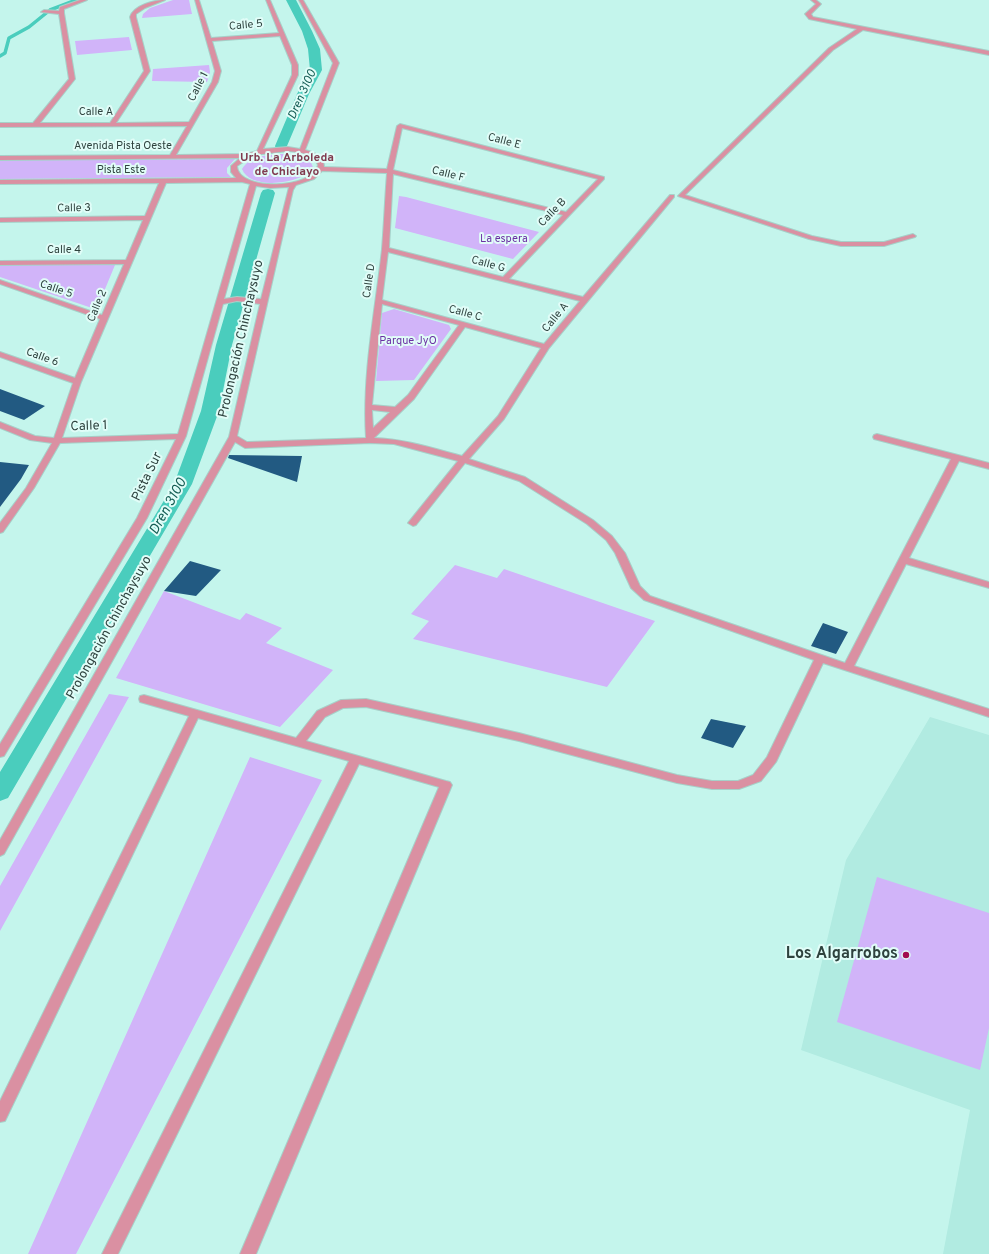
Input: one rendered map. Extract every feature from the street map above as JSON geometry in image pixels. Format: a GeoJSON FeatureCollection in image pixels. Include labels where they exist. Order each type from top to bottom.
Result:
{"type":"FeatureCollection","features":[{"type":"Feature","properties":{"kind":"street"},"geometry":{"type":"LineString","coordinates":[[44,12],[51,13],[62,10],[84,0]]}},
{"type":"Feature","properties":{"kind":"street"},"geometry":{"type":"LineString","coordinates":[[112,124],[147,71],[133,16],[134,13],[143,7],[163,0]]}},
{"type":"Feature","properties":{"kind":"street","name":"Calle 1"},"geometry":{"type":"LineString","coordinates":[[172,157],[218,76],[210,40],[197,0]]}},
{"type":"Feature","properties":{"kind":"street"},"geometry":{"type":"LineString","coordinates":[[259,152],[295,75],[295,64],[268,0]]}},
{"type":"Feature","properties":{"kind":"street"},"geometry":{"type":"LineString","coordinates":[[246,156],[239,160],[234,166],[234,171],[236,176],[254,184],[281,185],[294,183],[307,180],[321,170],[322,164],[319,158],[302,151],[336,63],[301,0]]}},
{"type":"Feature","properties":{"kind":"street"},"geometry":{"type":"LineString","coordinates":[[813,0],[819,4],[808,14],[809,17],[989,53]]}},
{"type":"Feature","properties":{"kind":"street"},"geometry":{"type":"LineString","coordinates":[[35,125],[72,79],[62,10]]}},
{"type":"Feature","properties":{"kind":"street"},"geometry":{"type":"LineString","coordinates":[[863,27],[831,49],[681,196],[811,238],[841,244],[884,244],[913,236]]}},
{"type":"Feature","properties":{"kind":"street","name":"Calle 5"},"geometry":{"type":"LineString","coordinates":[[210,40],[283,34]]}},
{"type":"Feature","properties":{"kind":"street","name":"Calle A"},"geometry":{"type":"LineString","coordinates":[[0,125],[192,124]]}},
{"type":"Feature","properties":{"kind":"street","name":"Calle D"},"geometry":{"type":"LineString","coordinates":[[370,438],[368,406],[378,301],[385,249],[390,171],[400,126]]}},
{"type":"Feature","properties":{"kind":"street","name":"Calle E"},"geometry":{"type":"LineString","coordinates":[[400,126],[602,178]]}},
{"type":"Feature","properties":{"kind":"street","name":"Avenida Pista Oeste"},"geometry":{"type":"LineString","coordinates":[[0,158],[246,156],[259,152],[281,149],[302,151]]}},
{"type":"Feature","properties":{"kind":"street","name":"Calle F"},"geometry":{"type":"LineString","coordinates":[[321,170],[390,171],[568,214]]}},
{"type":"Feature","properties":{"kind":"street","name":"Calle B"},"geometry":{"type":"LineString","coordinates":[[504,280],[602,178]]}},
{"type":"Feature","properties":{"kind":"street","name":"Pista Este"},"geometry":{"type":"LineString","coordinates":[[0,182],[243,180]]}},
{"type":"Feature","properties":{"kind":"street","name":"Calle 2"},"geometry":{"type":"LineString","coordinates":[[0,530],[30,488],[56,441],[77,382],[163,181]]}},
{"type":"Feature","properties":{"kind":"street","name":"Prolongación Chinchaysuyo"},"geometry":{"type":"LineString","coordinates":[[0,851],[233,437],[260,301],[290,190],[294,183]]}},
{"type":"Feature","properties":{"kind":"street","name":"Pista Sur"},"geometry":{"type":"LineString","coordinates":[[0,753],[142,518],[182,436],[223,301],[254,184]]}},
{"type":"Feature","properties":{"kind":"street","name":"Calle A"},"geometry":{"type":"LineString","coordinates":[[413,523],[464,459],[501,417],[546,348],[672,196]]}},
{"type":"Feature","properties":{"kind":"street","name":"Calle 3"},"geometry":{"type":"LineString","coordinates":[[0,220],[148,218]]}},
{"type":"Feature","properties":{"kind":"street","name":"Calle G"},"geometry":{"type":"LineString","coordinates":[[385,249],[585,300]]}},
{"type":"Feature","properties":{"kind":"street","name":"Calle 4"},"geometry":{"type":"LineString","coordinates":[[0,263],[129,262]]}},
{"type":"Feature","properties":{"kind":"street","name":"Calle 5"},"geometry":{"type":"LineString","coordinates":[[0,282],[104,318]]}},
{"type":"Feature","properties":{"kind":"street"},"geometry":{"type":"LineString","coordinates":[[223,301],[260,301]]}},
{"type":"Feature","properties":{"kind":"street","name":"Calle C"},"geometry":{"type":"LineString","coordinates":[[378,301],[546,348]]}},
{"type":"Feature","properties":{"kind":"street"},"geometry":{"type":"LineString","coordinates":[[370,438],[411,397],[463,325]]}},
{"type":"Feature","properties":{"kind":"street","name":"Calle 6"},"geometry":{"type":"LineString","coordinates":[[0,354],[77,382]]}},
{"type":"Feature","properties":{"kind":"street"},"geometry":{"type":"LineString","coordinates":[[368,406],[387,410],[398,410]]}},
{"type":"Feature","properties":{"kind":"street","name":"Calle 1"},"geometry":{"type":"LineString","coordinates":[[0,425],[33,438],[56,441],[182,436]]}},
{"type":"Feature","properties":{"kind":"street"},"geometry":{"type":"LineString","coordinates":[[233,437],[245,445],[370,438],[409,444],[464,459],[522,479],[590,522],[612,543],[620,553],[636,588],[647,598],[848,668],[989,713]]}},
{"type":"Feature","properties":{"kind":"street"},"geometry":{"type":"LineString","coordinates":[[877,437],[989,466]]}},
{"type":"Feature","properties":{"kind":"street"},"geometry":{"type":"LineString","coordinates":[[848,668],[956,458]]}},
{"type":"Feature","properties":{"kind":"street"},"geometry":{"type":"LineString","coordinates":[[904,560],[989,585]]}},
{"type":"Feature","properties":{"kind":"street"},"geometry":{"type":"LineString","coordinates":[[299,742],[321,714],[341,704],[366,703],[519,737],[677,779],[712,785],[739,785],[757,778],[772,759],[820,658]]}},
{"type":"Feature","properties":{"kind":"street"},"geometry":{"type":"LineString","coordinates":[[144,699],[446,785],[248,1254]]}},
{"type":"Feature","properties":{"kind":"street"},"geometry":{"type":"LineString","coordinates":[[0,1116],[195,714]]}},
{"type":"Feature","properties":{"kind":"street"},"geometry":{"type":"LineString","coordinates":[[110,1254],[355,760]]}},
{"type":"Feature","properties":{"kind":"shaded area","name":"Los Algarrobos"},"geometry":{"type":"Polygon","coordinates":[[[930,717],[989,735],[989,1254],[943,1254],[970,1110],[801,1050],[846,860],[930,717]]]}},
{"type":"Feature","properties":{"kind":"green space"},"geometry":{"type":"Polygon","coordinates":[[[173,0],[189,0],[192,14],[142,18],[143,14],[150,8],[173,0]]]}},
{"type":"Feature","properties":{"kind":"green space"},"geometry":{"type":"Polygon","coordinates":[[[129,37],[132,50],[77,55],[75,41],[129,37]]]}},
{"type":"Feature","properties":{"kind":"green space"},"geometry":{"type":"Polygon","coordinates":[[[209,65],[210,72],[207,82],[152,81],[153,69],[209,65]]]}},
{"type":"Feature","properties":{"kind":"green space"},"geometry":{"type":"Polygon","coordinates":[[[281,154],[305,157],[312,163],[313,168],[307,174],[298,178],[276,183],[265,183],[255,180],[247,176],[242,169],[250,161],[259,157],[281,154]]]}},
{"type":"Feature","properties":{"kind":"green space"},"geometry":{"type":"Polygon","coordinates":[[[235,159],[227,168],[227,173],[231,177],[0,179],[0,160],[235,159]]]}},
{"type":"Feature","properties":{"kind":"green space","name":"La espera"},"geometry":{"type":"Polygon","coordinates":[[[399,196],[539,232],[513,259],[395,228],[399,196]]]}},
{"type":"Feature","properties":{"kind":"green space"},"geometry":{"type":"Polygon","coordinates":[[[0,265],[115,265],[98,306],[92,308],[0,277],[0,265]]]}},
{"type":"Feature","properties":{"kind":"green space","name":"Parque JyO"},"geometry":{"type":"Polygon","coordinates":[[[394,309],[449,325],[451,329],[414,380],[376,381],[382,313],[394,309]]]}},
{"type":"Feature","properties":{"kind":"green space"},"geometry":{"type":"Polygon","coordinates":[[[455,565],[497,578],[504,569],[655,621],[607,687],[413,639],[429,621],[411,614],[455,565]]]}},
{"type":"Feature","properties":{"kind":"green space"},"geometry":{"type":"Polygon","coordinates":[[[164,591],[240,620],[246,613],[282,628],[266,643],[333,670],[280,727],[116,678],[164,591]]]}},
{"type":"Feature","properties":{"kind":"green space"},"geometry":{"type":"Polygon","coordinates":[[[109,694],[129,697],[0,931],[0,886],[109,694]]]}},
{"type":"Feature","properties":{"kind":"green space"},"geometry":{"type":"Polygon","coordinates":[[[250,757],[322,780],[76,1254],[28,1254],[250,757]]]}},
{"type":"Feature","properties":{"kind":"green space"},"geometry":{"type":"Polygon","coordinates":[[[877,877],[989,913],[989,1028],[980,1070],[837,1022],[877,877]]]}},
{"type":"Feature","properties":{"kind":"building"},"geometry":{"type":"Polygon","coordinates":[[[0,389],[45,406],[24,420],[0,411],[0,389]]]}},
{"type":"Feature","properties":{"kind":"building"},"geometry":{"type":"Polygon","coordinates":[[[229,455],[302,456],[297,482],[228,458],[229,455]]]}},
{"type":"Feature","properties":{"kind":"building"},"geometry":{"type":"Polygon","coordinates":[[[0,462],[29,465],[21,479],[0,507],[0,462]]]}},
{"type":"Feature","properties":{"kind":"building"},"geometry":{"type":"Polygon","coordinates":[[[190,561],[221,570],[196,596],[164,591],[190,561]]]}},
{"type":"Feature","properties":{"kind":"building"},"geometry":{"type":"Polygon","coordinates":[[[823,623],[848,632],[836,654],[811,646],[823,623]]]}},
{"type":"Feature","properties":{"kind":"building"},"geometry":{"type":"Polygon","coordinates":[[[711,719],[746,726],[733,748],[701,738],[711,719]]]}},
{"type":"Feature","properties":{"kind":"waterway"},"geometry":{"type":"LineString","coordinates":[[0,56],[5,53],[9,38],[29,27],[50,10],[76,0]]}},
{"type":"Feature","properties":{"kind":"waterway","name":"Dren 3100"},"geometry":{"type":"LineString","coordinates":[[281,146],[303,94],[316,70],[314,49],[307,31],[291,0]]}},
{"type":"Feature","properties":{"kind":"waterway","name":"Dren 3100"},"geometry":{"type":"LineString","coordinates":[[0,792],[183,484],[210,411],[224,345],[268,193]]}},
{"type":"Feature","properties":{"kind":"place","name":"Los Algarrobos"},"geometry":{"type":"Point","coordinates":[906,955]}},
{"type":"Feature","properties":{"kind":"district","name":"Urb. La Arboleda de Chiclayo"},"geometry":{"type":"Point","coordinates":[287,166]}}]}
